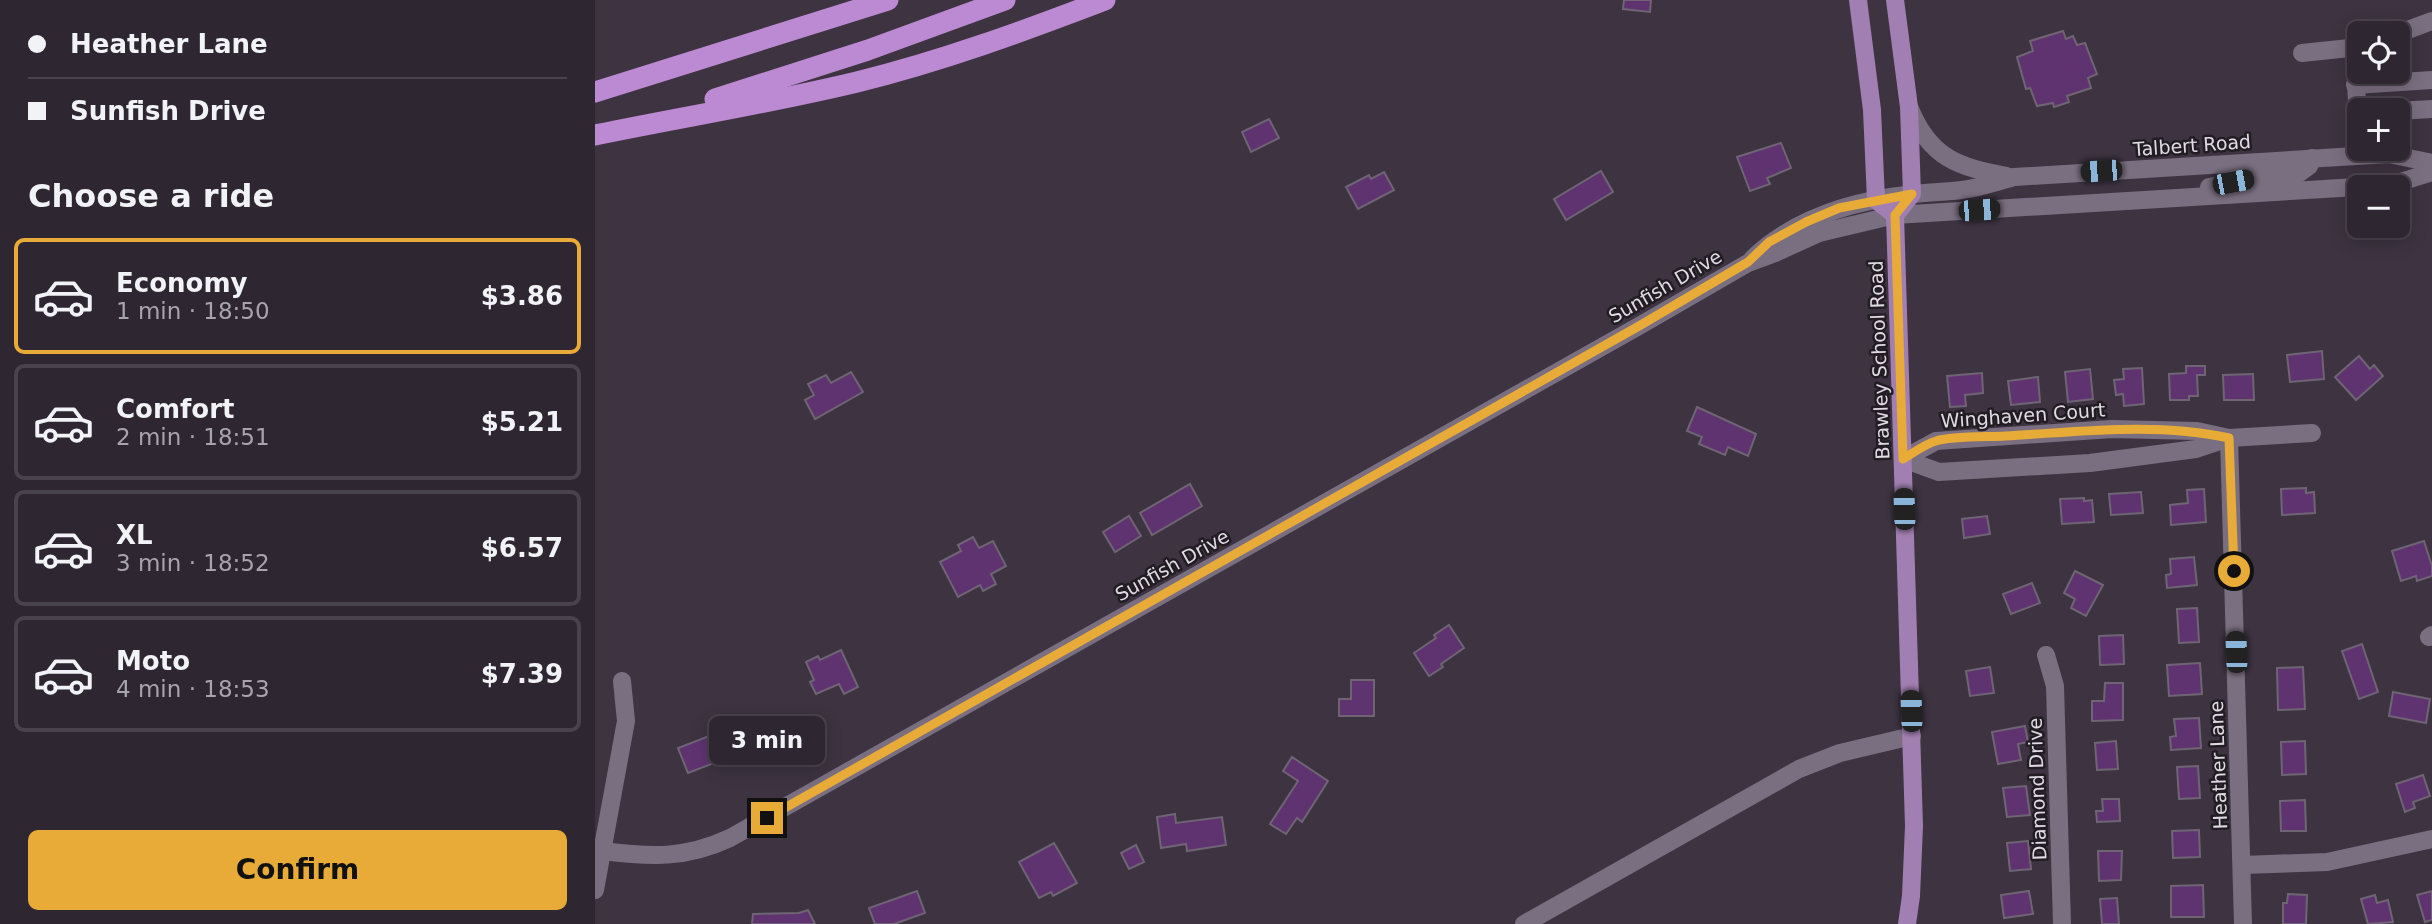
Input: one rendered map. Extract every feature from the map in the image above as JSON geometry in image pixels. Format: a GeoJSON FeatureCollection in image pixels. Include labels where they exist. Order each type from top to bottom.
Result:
{"type":"FeatureCollection","features":[{"type":"Feature","properties":{"kind":"highway"},"geometry":{"type":"LineString","coordinates":[[656,74],[721,41],[840,0]]}},
{"type":"Feature","properties":{"kind":"highway"},"geometry":{"type":"LineString","coordinates":[[595,92],[888,0]]}},
{"type":"Feature","properties":{"kind":"highway"},"geometry":{"type":"LineString","coordinates":[[595,133],[790,76],[1005,0]]}},
{"type":"Feature","properties":{"kind":"highway"},"geometry":{"type":"LineString","coordinates":[[595,133],[817,91],[905,69],[1105,0]]}},
{"type":"Feature","properties":{"kind":"main road"},"geometry":{"type":"LineString","coordinates":[[1858,0],[1870,83],[1876,200],[1895,215],[1912,194],[1909,107],[1895,0]]}},
{"type":"Feature","properties":{"kind":"main road","name":"Brawley School Road"},"geometry":{"type":"LineString","coordinates":[[1895,215],[1914,825],[1907,924]]}},
{"type":"Feature","properties":{"kind":"street"},"geometry":{"type":"LineString","coordinates":[[2410,32],[2432,29]]}},
{"type":"Feature","properties":{"kind":"street"},"geometry":{"type":"LineString","coordinates":[[2301,53],[2347,49]]}},
{"type":"Feature","properties":{"kind":"street"},"geometry":{"type":"LineString","coordinates":[[2357,98],[2355,85],[2432,80]]}},
{"type":"Feature","properties":{"kind":"street"},"geometry":{"type":"LineString","coordinates":[[1909,107],[1923,136],[1948,159],[1978,171],[2014,177]]}},
{"type":"Feature","properties":{"kind":"street"},"geometry":{"type":"LineString","coordinates":[[2410,110],[2432,108]]}},
{"type":"Feature","properties":{"kind":"street","name":"Talbert Road"},"geometry":{"type":"LineString","coordinates":[[1912,194],[1964,190],[2014,177],[2389,153],[2432,163]]}},
{"type":"Feature","properties":{"kind":"street"},"geometry":{"type":"LineString","coordinates":[[2141,200],[2256,178],[2298,174],[2309,166],[2312,158]]}},
{"type":"Feature","properties":{"kind":"street"},"geometry":{"type":"LineString","coordinates":[[1895,215],[2391,185],[2432,172]]}},
{"type":"Feature","properties":{"kind":"street","name":"Sunfish Drive"},"geometry":{"type":"LineString","coordinates":[[1748,262],[1769,242],[1839,208],[1912,194]]}},
{"type":"Feature","properties":{"kind":"street","name":"Sunfish Drive"},"geometry":{"type":"LineString","coordinates":[[602,851],[646,856],[681,855],[699,851],[730,838],[1748,262],[1819,233],[1895,215]]}},
{"type":"Feature","properties":{"kind":"street","name":"Winghaven Court"},"geometry":{"type":"LineString","coordinates":[[1903,459],[1936,441],[2017,435],[2112,429],[2197,431],[2229,438]]}},
{"type":"Feature","properties":{"kind":"street","name":"Winghaven Court"},"geometry":{"type":"LineString","coordinates":[[1903,459],[1939,472],[2091,463],[2196,449],[2229,438],[2312,433]]}},
{"type":"Feature","properties":{"kind":"street","name":"Heather Lane"},"geometry":{"type":"LineString","coordinates":[[2229,438],[2243,924]]}},
{"type":"Feature","properties":{"kind":"street","name":"Diamond Drive"},"geometry":{"type":"LineString","coordinates":[[2046,655],[2055,687],[2061,924]]}},
{"type":"Feature","properties":{"kind":"street"},"geometry":{"type":"LineString","coordinates":[[595,890],[626,721],[622,681]]}},
{"type":"Feature","properties":{"kind":"street"},"geometry":{"type":"LineString","coordinates":[[1524,924],[1799,769],[1840,753],[1912,736]]}},
{"type":"Feature","properties":{"kind":"street"},"geometry":{"type":"LineString","coordinates":[[2242,865],[2327,862],[2432,839]]}},
{"type":"Feature","properties":{"kind":"building"},"geometry":{"type":"Polygon","coordinates":[[[1624,0],[1651,0],[1650,12],[1623,9],[1624,0]]]}},
{"type":"Feature","properties":{"kind":"building"},"geometry":{"type":"Polygon","coordinates":[[[2063,31],[2066,39],[2073,36],[2077,45],[2085,43],[2097,74],[2088,78],[2091,88],[2067,96],[2069,102],[2054,107],[2053,103],[2037,106],[2030,88],[2026,89],[2017,57],[2033,51],[2030,41],[2063,31]]]}},
{"type":"Feature","properties":{"kind":"building"},"geometry":{"type":"Polygon","coordinates":[[[1269,119],[1279,138],[1251,152],[1242,132],[1269,119]]]}},
{"type":"Feature","properties":{"kind":"building"},"geometry":{"type":"Polygon","coordinates":[[[1781,143],[1791,168],[1767,178],[1770,184],[1750,191],[1737,157],[1781,143]]]}},
{"type":"Feature","properties":{"kind":"building"},"geometry":{"type":"Polygon","coordinates":[[[1601,171],[1613,192],[1566,220],[1554,199],[1601,171]]]}},
{"type":"Feature","properties":{"kind":"building"},"geometry":{"type":"Polygon","coordinates":[[[1384,172],[1394,190],[1358,209],[1346,187],[1369,175],[1371,179],[1384,172]]]}},
{"type":"Feature","properties":{"kind":"building"},"geometry":{"type":"Polygon","coordinates":[[[2322,351],[2324,379],[2290,382],[2287,355],[2322,351]]]}},
{"type":"Feature","properties":{"kind":"building"},"geometry":{"type":"Polygon","coordinates":[[[2359,356],[2370,369],[2374,365],[2383,376],[2356,400],[2335,377],[2359,356]]]}},
{"type":"Feature","properties":{"kind":"building"},"geometry":{"type":"Polygon","coordinates":[[[2186,366],[2205,366],[2205,375],[2197,375],[2198,396],[2189,396],[2189,400],[2170,400],[2169,374],[2186,373],[2186,366]]]}},
{"type":"Feature","properties":{"kind":"building"},"geometry":{"type":"Polygon","coordinates":[[[2142,368],[2144,404],[2124,406],[2123,394],[2116,395],[2114,380],[2124,379],[2123,369],[2142,368]]]}},
{"type":"Feature","properties":{"kind":"building"},"geometry":{"type":"Polygon","coordinates":[[[2090,369],[2093,399],[2068,402],[2065,372],[2090,369]]]}},
{"type":"Feature","properties":{"kind":"building"},"geometry":{"type":"Polygon","coordinates":[[[851,372],[863,392],[815,419],[805,400],[814,395],[808,384],[826,375],[831,383],[851,372]]]}},
{"type":"Feature","properties":{"kind":"building"},"geometry":{"type":"Polygon","coordinates":[[[1982,373],[1983,393],[1965,395],[1966,406],[1950,407],[1947,376],[1982,373]]]}},
{"type":"Feature","properties":{"kind":"building"},"geometry":{"type":"Polygon","coordinates":[[[2253,374],[2254,400],[2224,400],[2223,375],[2253,374]]]}},
{"type":"Feature","properties":{"kind":"building"},"geometry":{"type":"Polygon","coordinates":[[[2038,377],[2040,402],[2011,405],[2008,381],[2038,377]]]}},
{"type":"Feature","properties":{"kind":"building"},"geometry":{"type":"Polygon","coordinates":[[[1697,407],[1756,434],[1748,456],[1728,447],[1725,455],[1699,444],[1702,437],[1687,431],[1697,407]]]}},
{"type":"Feature","properties":{"kind":"building"},"geometry":{"type":"Polygon","coordinates":[[[1190,484],[1202,506],[1152,535],[1140,513],[1190,484]]]}},
{"type":"Feature","properties":{"kind":"building"},"geometry":{"type":"Polygon","coordinates":[[[2306,488],[2306,493],[2314,492],[2315,513],[2282,515],[2281,489],[2306,488]]]}},
{"type":"Feature","properties":{"kind":"building"},"geometry":{"type":"Polygon","coordinates":[[[2204,489],[2206,522],[2171,525],[2170,505],[2188,503],[2187,490],[2204,489]]]}},
{"type":"Feature","properties":{"kind":"building"},"geometry":{"type":"Polygon","coordinates":[[[2141,492],[2143,513],[2111,515],[2109,494],[2141,492]]]}},
{"type":"Feature","properties":{"kind":"building"},"geometry":{"type":"Polygon","coordinates":[[[2084,498],[2084,501],[2092,500],[2094,522],[2062,524],[2060,499],[2084,498]]]}},
{"type":"Feature","properties":{"kind":"building"},"geometry":{"type":"Polygon","coordinates":[[[1129,516],[1141,536],[1115,552],[1103,532],[1129,516]]]}},
{"type":"Feature","properties":{"kind":"building"},"geometry":{"type":"Polygon","coordinates":[[[1987,516],[1990,534],[1964,538],[1962,519],[1987,516]]]}},
{"type":"Feature","properties":{"kind":"building"},"geometry":{"type":"Polygon","coordinates":[[[973,537],[979,548],[993,541],[1006,566],[991,574],[996,584],[983,591],[980,585],[958,597],[940,562],[961,551],[958,545],[973,537]]]}},
{"type":"Feature","properties":{"kind":"building"},"geometry":{"type":"Polygon","coordinates":[[[2424,541],[2432,566],[2432,576],[2417,581],[2416,576],[2401,581],[2392,551],[2424,541]]]}},
{"type":"Feature","properties":{"kind":"building"},"geometry":{"type":"Polygon","coordinates":[[[2194,557],[2197,585],[2167,588],[2166,575],[2171,574],[2170,559],[2194,557]]]}},
{"type":"Feature","properties":{"kind":"building"},"geometry":{"type":"Polygon","coordinates":[[[2075,571],[2103,585],[2086,616],[2071,608],[2075,599],[2064,593],[2075,571]]]}},
{"type":"Feature","properties":{"kind":"building"},"geometry":{"type":"Polygon","coordinates":[[[2032,583],[2040,603],[2011,614],[2003,594],[2032,583]]]}},
{"type":"Feature","properties":{"kind":"building"},"geometry":{"type":"Polygon","coordinates":[[[2197,608],[2199,642],[2179,643],[2177,609],[2197,608]]]}},
{"type":"Feature","properties":{"kind":"building"},"geometry":{"type":"Polygon","coordinates":[[[1449,625],[1464,648],[1429,676],[1414,653],[1449,625]]]}},
{"type":"Feature","properties":{"kind":"building"},"geometry":{"type":"Polygon","coordinates":[[[2123,635],[2124,664],[2100,665],[2099,636],[2123,635]]]}},
{"type":"Feature","properties":{"kind":"building"},"geometry":{"type":"Polygon","coordinates":[[[2362,644],[2378,692],[2359,699],[2342,651],[2362,644]]]}},
{"type":"Feature","properties":{"kind":"building"},"geometry":{"type":"Polygon","coordinates":[[[841,650],[858,687],[844,694],[839,684],[816,694],[810,682],[814,680],[806,662],[818,656],[820,660],[841,650]]]}},
{"type":"Feature","properties":{"kind":"building"},"geometry":{"type":"Polygon","coordinates":[[[2200,663],[2202,694],[2169,696],[2167,665],[2200,663]]]}},
{"type":"Feature","properties":{"kind":"building"},"geometry":{"type":"Polygon","coordinates":[[[1990,667],[1994,693],[1970,696],[1966,671],[1990,667]]]}},
{"type":"Feature","properties":{"kind":"building"},"geometry":{"type":"Polygon","coordinates":[[[2303,667],[2305,709],[2278,710],[2277,668],[2303,667]]]}},
{"type":"Feature","properties":{"kind":"building"},"geometry":{"type":"Polygon","coordinates":[[[1351,680],[1374,680],[1374,716],[1339,716],[1339,699],[1351,699],[1351,680]]]}},
{"type":"Feature","properties":{"kind":"building"},"geometry":{"type":"Polygon","coordinates":[[[2105,683],[2123,683],[2123,720],[2092,721],[2092,701],[2104,701],[2105,683]]]}},
{"type":"Feature","properties":{"kind":"building"},"geometry":{"type":"Polygon","coordinates":[[[2393,692],[2430,699],[2426,723],[2389,716],[2393,692]]]}},
{"type":"Feature","properties":{"kind":"building"},"geometry":{"type":"Polygon","coordinates":[[[2199,718],[2201,748],[2171,750],[2170,737],[2176,736],[2174,719],[2199,718]]]}},
{"type":"Feature","properties":{"kind":"building"},"geometry":{"type":"Polygon","coordinates":[[[2025,726],[2028,742],[2018,744],[2021,760],[1998,764],[1992,732],[2025,726]]]}},
{"type":"Feature","properties":{"kind":"building"},"geometry":{"type":"Polygon","coordinates":[[[722,731],[728,745],[722,747],[727,758],[688,773],[678,748],[722,731]]]}},
{"type":"Feature","properties":{"kind":"building"},"geometry":{"type":"Polygon","coordinates":[[[2116,741],[2118,769],[2097,770],[2095,743],[2116,741]]]}},
{"type":"Feature","properties":{"kind":"building"},"geometry":{"type":"Polygon","coordinates":[[[2305,741],[2306,774],[2282,775],[2281,742],[2305,741]]]}},
{"type":"Feature","properties":{"kind":"building"},"geometry":{"type":"Polygon","coordinates":[[[1292,757],[1328,781],[1302,822],[1297,818],[1286,834],[1270,824],[1298,781],[1283,771],[1292,757]]]}},
{"type":"Feature","properties":{"kind":"building"},"geometry":{"type":"Polygon","coordinates":[[[2198,766],[2200,798],[2179,799],[2177,767],[2198,766]]]}},
{"type":"Feature","properties":{"kind":"building"},"geometry":{"type":"Polygon","coordinates":[[[2423,775],[2430,796],[2413,802],[2415,808],[2405,812],[2396,784],[2423,775]]]}},
{"type":"Feature","properties":{"kind":"building"},"geometry":{"type":"Polygon","coordinates":[[[2026,786],[2030,815],[2007,817],[2003,788],[2026,786]]]}},
{"type":"Feature","properties":{"kind":"building"},"geometry":{"type":"Polygon","coordinates":[[[2102,799],[2119,799],[2120,821],[2097,822],[2096,811],[2103,811],[2102,799]]]}},
{"type":"Feature","properties":{"kind":"building"},"geometry":{"type":"Polygon","coordinates":[[[2305,800],[2306,831],[2281,831],[2280,801],[2305,800]]]}},
{"type":"Feature","properties":{"kind":"building"},"geometry":{"type":"Polygon","coordinates":[[[1175,814],[1176,823],[1222,817],[1226,845],[1187,851],[1186,844],[1161,848],[1157,817],[1175,814]]]}},
{"type":"Feature","properties":{"kind":"building"},"geometry":{"type":"Polygon","coordinates":[[[2199,830],[2200,857],[2173,858],[2172,831],[2199,830]]]}},
{"type":"Feature","properties":{"kind":"building"},"geometry":{"type":"Polygon","coordinates":[[[2028,841],[2031,869],[2010,871],[2007,843],[2028,841]]]}},
{"type":"Feature","properties":{"kind":"building"},"geometry":{"type":"Polygon","coordinates":[[[1054,843],[1077,883],[1053,896],[1051,892],[1039,898],[1019,862],[1054,843]]]}},
{"type":"Feature","properties":{"kind":"building"},"geometry":{"type":"Polygon","coordinates":[[[1136,845],[1144,862],[1129,869],[1121,853],[1136,845]]]}},
{"type":"Feature","properties":{"kind":"building"},"geometry":{"type":"Polygon","coordinates":[[[2098,851],[2122,851],[2121,880],[2099,881],[2098,851]]]}},
{"type":"Feature","properties":{"kind":"building"},"geometry":{"type":"Polygon","coordinates":[[[2203,885],[2204,917],[2171,917],[2171,886],[2203,885]]]}},
{"type":"Feature","properties":{"kind":"building"},"geometry":{"type":"Polygon","coordinates":[[[917,891],[925,913],[894,924],[875,924],[869,908],[917,891]]]}},
{"type":"Feature","properties":{"kind":"building"},"geometry":{"type":"Polygon","coordinates":[[[2029,891],[2033,914],[2004,918],[2001,895],[2029,891]]]}},
{"type":"Feature","properties":{"kind":"building"},"geometry":{"type":"Polygon","coordinates":[[[2432,891],[2432,920],[2425,922],[2417,895],[2432,891]]]}},
{"type":"Feature","properties":{"kind":"building"},"geometry":{"type":"Polygon","coordinates":[[[2288,894],[2307,895],[2306,924],[2283,924],[2283,903],[2287,903],[2288,894]]]}},
{"type":"Feature","properties":{"kind":"building"},"geometry":{"type":"Polygon","coordinates":[[[2375,895],[2377,903],[2388,900],[2393,922],[2368,924],[2361,899],[2375,895]]]}},
{"type":"Feature","properties":{"kind":"building"},"geometry":{"type":"Polygon","coordinates":[[[2117,898],[2119,924],[2102,924],[2100,899],[2117,898]]]}},
{"type":"Feature","properties":{"kind":"building"},"geometry":{"type":"Polygon","coordinates":[[[808,910],[815,924],[752,924],[753,914],[799,913],[808,910]]]}},
{"type":"Feature","properties":{"kind":"route"},"geometry":{"type":"LineString","coordinates":[[767,818],[1639,326],[1748,262],[1769,242],[1789,231],[1839,208],[1912,194],[1895,215],[1903,459],[1936,441],[2112,429],[2197,431],[2229,438],[2234,571]]}}]}
